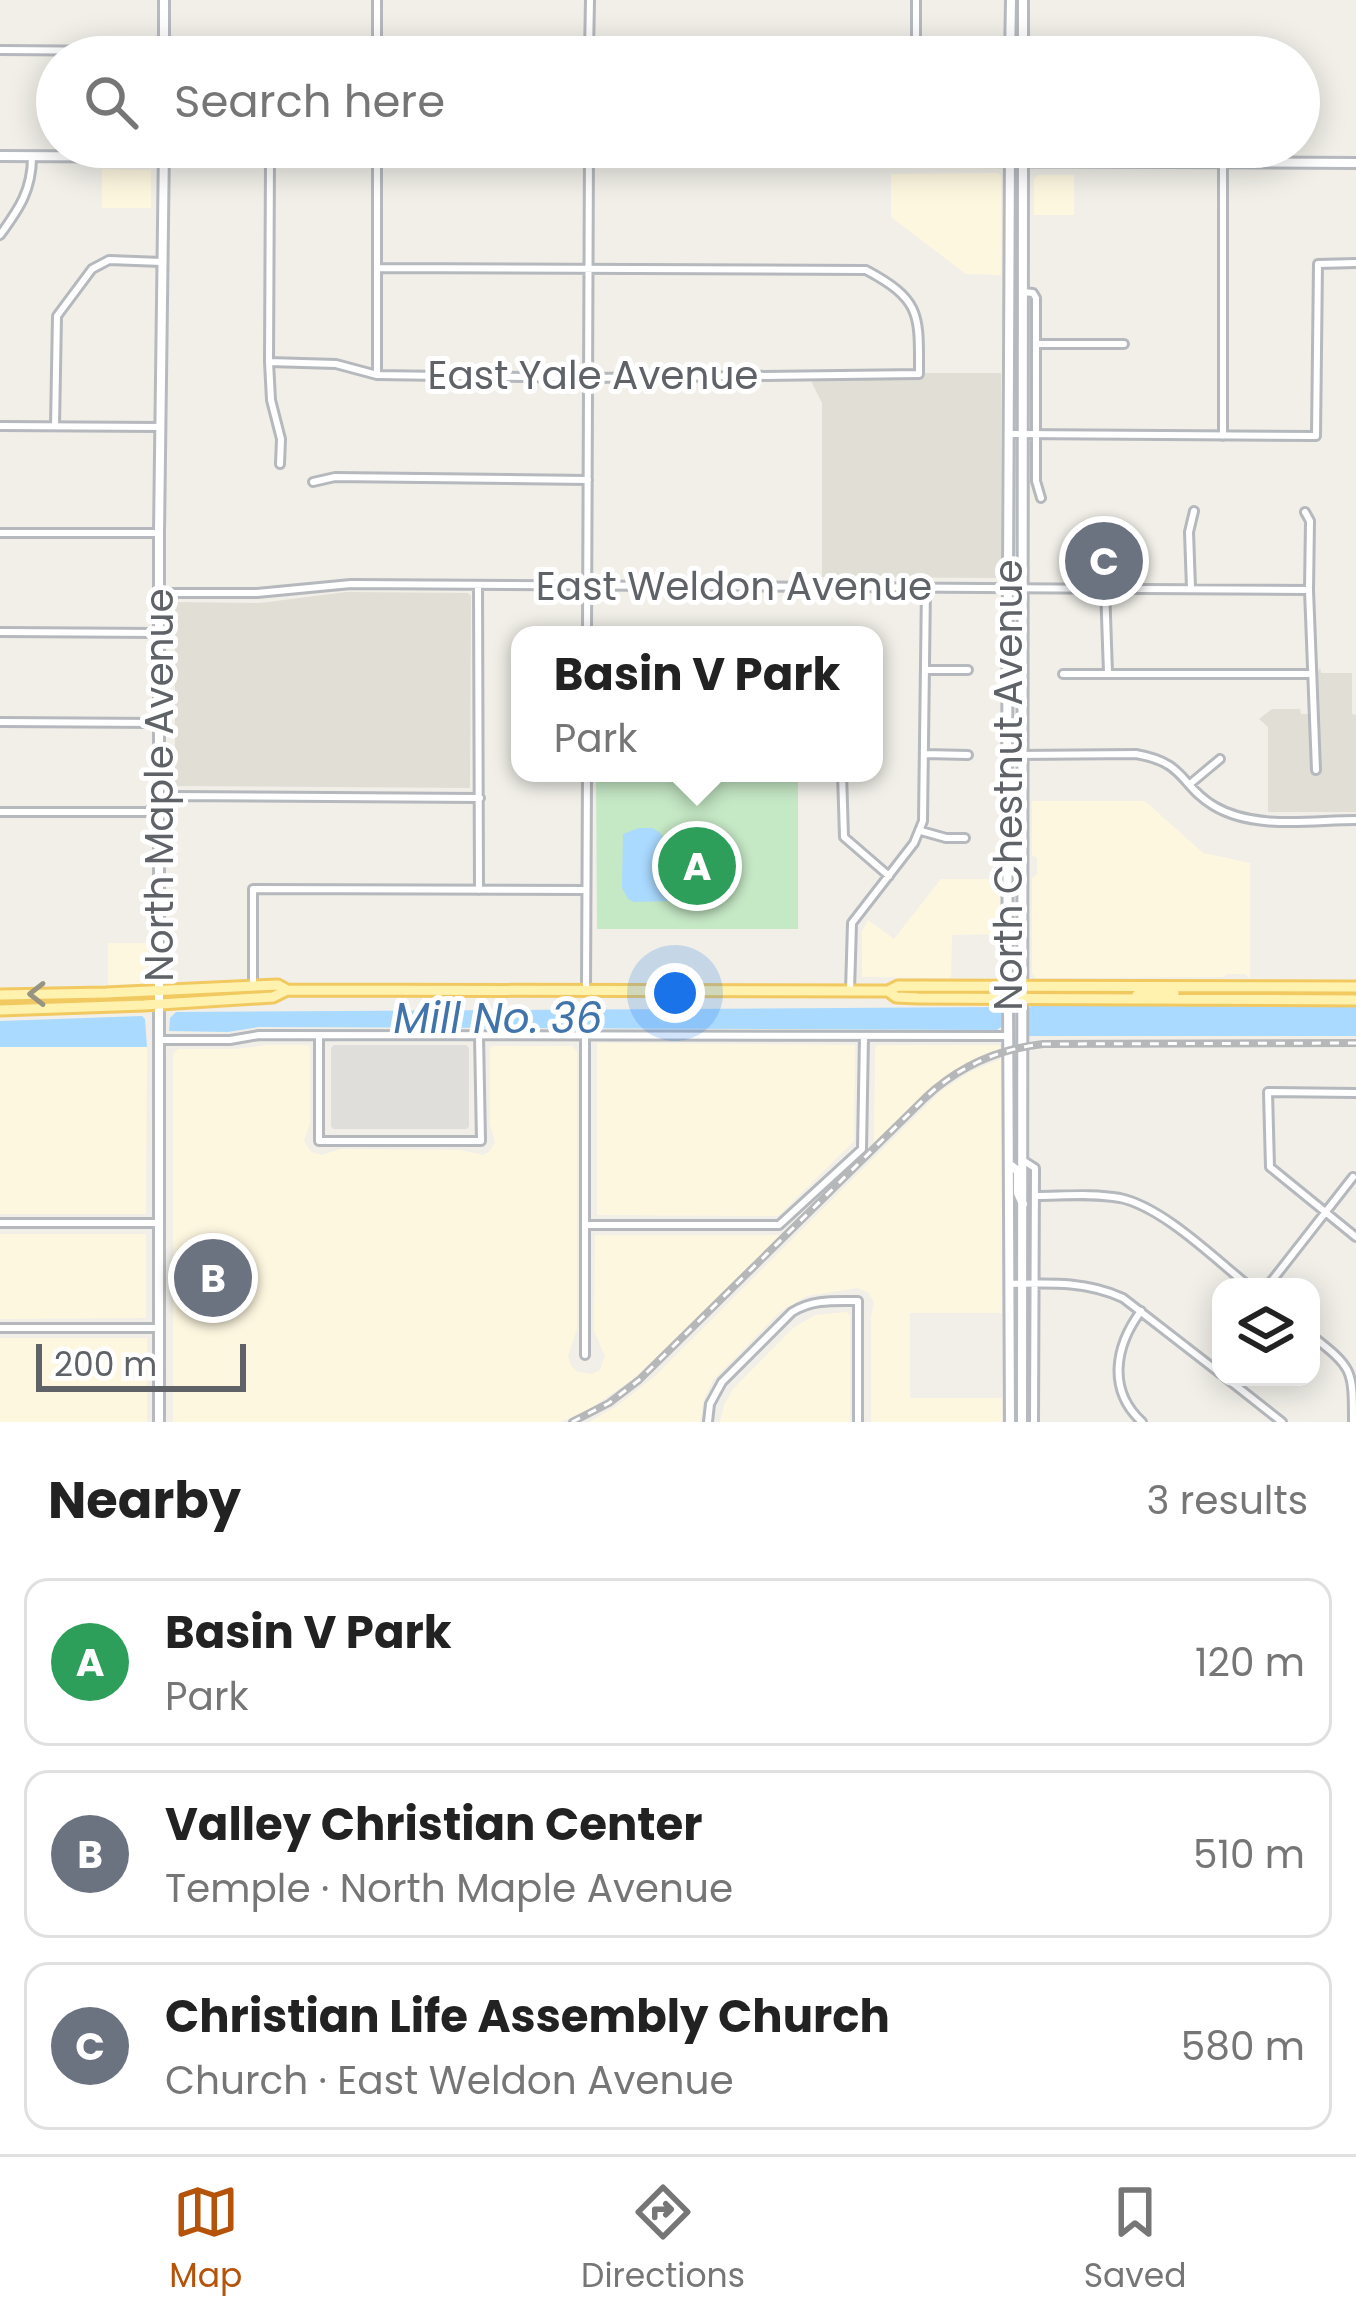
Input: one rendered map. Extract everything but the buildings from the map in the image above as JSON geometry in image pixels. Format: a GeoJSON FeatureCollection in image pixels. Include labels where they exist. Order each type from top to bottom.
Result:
{"type":"FeatureCollection","features":[{"type":"Feature","properties":{"kind":"main road"},"geometry":{"type":"LineString","coordinates":[[164,0],[164,36]]}},
{"type":"Feature","properties":{"kind":"main road"},"geometry":{"type":"LineString","coordinates":[[1010,36],[1011,0]]}},
{"type":"Feature","properties":{"kind":"main road"},"geometry":{"type":"LineString","coordinates":[[1023,36],[1024,0]]}},
{"type":"Feature","properties":{"kind":"main road"},"geometry":{"type":"LineString","coordinates":[[0,156],[36,157]]}},
{"type":"Feature","properties":{"kind":"main road"},"geometry":{"type":"LineString","coordinates":[[1320,163],[1356,163]]}},
{"type":"Feature","properties":{"kind":"main road","name":"North Maple Avenue"},"geometry":{"type":"LineString","coordinates":[[159,1422],[164,168]]}},
{"type":"Feature","properties":{"kind":"main road","name":"North Chestnut Avenue"},"geometry":{"type":"LineString","coordinates":[[1010,168],[1010,1422]]}},
{"type":"Feature","properties":{"kind":"main road","name":"North Chestnut Avenue"},"geometry":{"type":"LineString","coordinates":[[1022,1422],[1023,168]]}},
{"type":"Feature","properties":{"kind":"main road"},"geometry":{"type":"LineString","coordinates":[[1007,785],[1014,813],[1015,860],[1021,866]]}},
{"type":"Feature","properties":{"kind":"main road"},"geometry":{"type":"LineString","coordinates":[[0,994],[278,985],[286,990]]}},
{"type":"Feature","properties":{"kind":"main road"},"geometry":{"type":"LineString","coordinates":[[1114,999],[1148,993],[1225,992],[1232,987]]}},
{"type":"Feature","properties":{"kind":"main road"},"geometry":{"type":"LineString","coordinates":[[0,1010],[158,1009],[273,997],[286,990],[1356,987]]}},
{"type":"Feature","properties":{"kind":"main road"},"geometry":{"type":"LineString","coordinates":[[888,991],[896,997],[1008,999],[1021,1006],[1114,999],[1356,1000]]}},
{"type":"Feature","properties":{"kind":"main road"},"geometry":{"type":"LineString","coordinates":[[1008,1031],[1021,1054]]}},
{"type":"Feature","properties":{"kind":"main road"},"geometry":{"type":"LineString","coordinates":[[1010,1165],[1018,1171],[1018,1193],[1024,1205]]}},
{"type":"Feature","properties":{"kind":"street"},"geometry":{"type":"LineString","coordinates":[[377,0],[377,36]]}},
{"type":"Feature","properties":{"kind":"street"},"geometry":{"type":"LineString","coordinates":[[589,36],[590,0]]}},
{"type":"Feature","properties":{"kind":"street"},"geometry":{"type":"LineString","coordinates":[[916,0],[916,36]]}},
{"type":"Feature","properties":{"kind":"street"},"geometry":{"type":"LineString","coordinates":[[0,50],[36,51]]}},
{"type":"Feature","properties":{"kind":"street"},"geometry":{"type":"LineString","coordinates":[[0,236],[29,189],[32,157]]}},
{"type":"Feature","properties":{"kind":"street"},"geometry":{"type":"LineString","coordinates":[[270,168],[269,362],[271,400],[281,439],[280,464]]}},
{"type":"Feature","properties":{"kind":"street"},"geometry":{"type":"LineString","coordinates":[[376,375],[377,168]]}},
{"type":"Feature","properties":{"kind":"street"},"geometry":{"type":"LineString","coordinates":[[587,626],[589,168]]}},
{"type":"Feature","properties":{"kind":"street"},"geometry":{"type":"LineString","coordinates":[[1223,168],[1223,436]]}},
{"type":"Feature","properties":{"kind":"street"},"geometry":{"type":"LineString","coordinates":[[55,426],[57,316],[92,269],[110,260],[162,262]]}},
{"type":"Feature","properties":{"kind":"street"},"geometry":{"type":"LineString","coordinates":[[1009,434],[1316,436],[1318,264],[1356,263]]}},
{"type":"Feature","properties":{"kind":"street"},"geometry":{"type":"LineString","coordinates":[[378,268],[588,270]]}},
{"type":"Feature","properties":{"kind":"street","name":"East Yale Avenue"},"geometry":{"type":"LineString","coordinates":[[269,362],[336,364],[376,375],[919,374],[919,318],[892,283],[866,270],[588,270]]}},
{"type":"Feature","properties":{"kind":"street","name":"North Chestnut Avenue"},"geometry":{"type":"LineString","coordinates":[[1023,292],[1036,298],[1036,487],[1041,498]]}},
{"type":"Feature","properties":{"kind":"street"},"geometry":{"type":"LineString","coordinates":[[1036,344],[1124,344]]}},
{"type":"Feature","properties":{"kind":"street"},"geometry":{"type":"LineString","coordinates":[[0,426],[161,427]]}},
{"type":"Feature","properties":{"kind":"street"},"geometry":{"type":"LineString","coordinates":[[313,482],[335,477],[588,480]]}},
{"type":"Feature","properties":{"kind":"street"},"geometry":{"type":"LineString","coordinates":[[1191,588],[1189,532],[1194,511]]}},
{"type":"Feature","properties":{"kind":"street"},"geometry":{"type":"LineString","coordinates":[[1305,512],[1310,521],[1316,770]]}},
{"type":"Feature","properties":{"kind":"street"},"geometry":{"type":"LineString","coordinates":[[0,532],[159,533]]}},
{"type":"Feature","properties":{"kind":"street","name":"East Weldon Avenue"},"geometry":{"type":"LineString","coordinates":[[159,592],[257,593],[351,584],[1309,590]]}},
{"type":"Feature","properties":{"kind":"street"},"geometry":{"type":"LineString","coordinates":[[478,585],[478,890]]}},
{"type":"Feature","properties":{"kind":"street"},"geometry":{"type":"LineString","coordinates":[[850,991],[852,923],[921,831],[925,812],[926,586]]}},
{"type":"Feature","properties":{"kind":"street"},"geometry":{"type":"LineString","coordinates":[[1105,587],[1108,673]]}},
{"type":"Feature","properties":{"kind":"street"},"geometry":{"type":"LineString","coordinates":[[0,632],[160,633]]}},
{"type":"Feature","properties":{"kind":"street"},"geometry":{"type":"LineString","coordinates":[[925,670],[968,670]]}},
{"type":"Feature","properties":{"kind":"street"},"geometry":{"type":"LineString","coordinates":[[1063,674],[1312,674]]}},
{"type":"Feature","properties":{"kind":"street"},"geometry":{"type":"LineString","coordinates":[[0,722],[159,723]]}},
{"type":"Feature","properties":{"kind":"street"},"geometry":{"type":"LineString","coordinates":[[925,754],[968,755]]}},
{"type":"Feature","properties":{"kind":"street"},"geometry":{"type":"LineString","coordinates":[[1007,754],[1136,754],[1169,764],[1212,806],[1242,818],[1356,820]]}},
{"type":"Feature","properties":{"kind":"street"},"geometry":{"type":"LineString","coordinates":[[1190,784],[1220,758]]}},
{"type":"Feature","properties":{"kind":"street"},"geometry":{"type":"LineString","coordinates":[[586,990],[587,782]]}},
{"type":"Feature","properties":{"kind":"street"},"geometry":{"type":"LineString","coordinates":[[842,782],[844,837],[889,876]]}},
{"type":"Feature","properties":{"kind":"street"},"geometry":{"type":"LineString","coordinates":[[0,812],[147,812],[171,796],[480,798]]}},
{"type":"Feature","properties":{"kind":"street"},"geometry":{"type":"LineString","coordinates":[[921,831],[965,838]]}},
{"type":"Feature","properties":{"kind":"street"},"geometry":{"type":"LineString","coordinates":[[253,986],[254,889],[586,890]]}},
{"type":"Feature","properties":{"kind":"street"},"geometry":{"type":"LineString","coordinates":[[158,1040],[259,1035],[864,1036],[1008,1031]]}},
{"type":"Feature","properties":{"kind":"street"},"geometry":{"type":"LineString","coordinates":[[319,1035],[320,1141],[481,1141],[479,1036]]}},
{"type":"Feature","properties":{"kind":"street"},"geometry":{"type":"LineString","coordinates":[[585,1035],[585,1355]]}},
{"type":"Feature","properties":{"kind":"street"},"geometry":{"type":"LineString","coordinates":[[586,1225],[779,1225],[862,1149],[864,1036]]}},
{"type":"Feature","properties":{"kind":"street"},"geometry":{"type":"LineString","coordinates":[[1356,1093],[1268,1092],[1270,1167],[1356,1237]]}},
{"type":"Feature","properties":{"kind":"street"},"geometry":{"type":"LineString","coordinates":[[1024,1161],[1035,1168],[1034,1422]]}},
{"type":"Feature","properties":{"kind":"street"},"geometry":{"type":"LineString","coordinates":[[1274,1278],[1353,1177]]}},
{"type":"Feature","properties":{"kind":"street"},"geometry":{"type":"LineString","coordinates":[[1035,1196],[1104,1197],[1139,1204],[1239,1278]]}},
{"type":"Feature","properties":{"kind":"street"},"geometry":{"type":"LineString","coordinates":[[0,1223],[158,1223]]}},
{"type":"Feature","properties":{"kind":"street"},"geometry":{"type":"LineString","coordinates":[[1010,1284],[1095,1286],[1123,1298],[1212,1367]]}},
{"type":"Feature","properties":{"kind":"street"},"geometry":{"type":"LineString","coordinates":[[708,1422],[715,1393],[784,1319],[815,1302],[858,1301],[858,1422]]}},
{"type":"Feature","properties":{"kind":"street"},"geometry":{"type":"LineString","coordinates":[[1141,1311],[1122,1342],[1120,1388],[1124,1401],[1142,1422]]}},
{"type":"Feature","properties":{"kind":"street"},"geometry":{"type":"LineString","coordinates":[[0,1328],[159,1328]]}},
{"type":"Feature","properties":{"kind":"street"},"geometry":{"type":"LineString","coordinates":[[1320,1342],[1340,1358],[1354,1381],[1354,1422]]}},
{"type":"Feature","properties":{"kind":"street"},"geometry":{"type":"LineString","coordinates":[[1236,1386],[1282,1422]]}},
{"type":"Feature","properties":{"kind":"shaded area"},"geometry":{"type":"Polygon","coordinates":[[[102,169],[151,170],[151,208],[102,208],[102,169]]]}},
{"type":"Feature","properties":{"kind":"shaded area"},"geometry":{"type":"Polygon","coordinates":[[[998,173],[1001,275],[966,274],[891,217],[891,174],[998,173]]]}},
{"type":"Feature","properties":{"kind":"shaded area"},"geometry":{"type":"Polygon","coordinates":[[[1038,175],[1074,175],[1074,215],[1034,215],[1038,175]]]}},
{"type":"Feature","properties":{"kind":"shaded area"},"geometry":{"type":"Polygon","coordinates":[[[812,373],[1001,373],[1001,578],[822,577],[822,403],[812,373]]]}},
{"type":"Feature","properties":{"kind":"shaded area"},"geometry":{"type":"Polygon","coordinates":[[[346,592],[471,596],[470,788],[175,786],[175,602],[260,603],[346,592]]]}},
{"type":"Feature","properties":{"kind":"shaded area"},"geometry":{"type":"Polygon","coordinates":[[[1320,667],[1321,673],[1352,673],[1356,812],[1268,812],[1268,727],[1259,719],[1272,709],[1300,709],[1301,714],[1310,714],[1310,681],[1320,667]]]}},
{"type":"Feature","properties":{"kind":"shaded area"},"geometry":{"type":"Polygon","coordinates":[[[1032,801],[1145,801],[1203,853],[1250,863],[1250,979],[1245,974],[1036,978],[1032,974],[1032,878],[1037,874],[1037,858],[1032,855],[1032,801]]]}},
{"type":"Feature","properties":{"kind":"shaded area"},"geometry":{"type":"Polygon","coordinates":[[[941,879],[1000,879],[1000,934],[952,935],[951,978],[862,977],[862,932],[868,920],[894,939],[941,879]]]}},
{"type":"Feature","properties":{"kind":"shaded area"},"geometry":{"type":"Polygon","coordinates":[[[108,943],[148,943],[147,978],[141,984],[108,985],[108,943]]]}},
{"type":"Feature","properties":{"kind":"shaded area"},"geometry":{"type":"Polygon","coordinates":[[[597,1043],[855,1045],[854,1141],[778,1216],[597,1215],[597,1043]]]}},
{"type":"Feature","properties":{"kind":"shaded area"},"geometry":{"type":"Polygon","coordinates":[[[334,1045],[466,1045],[469,1127],[333,1129],[334,1045]]]}},
{"type":"Feature","properties":{"kind":"shaded area"},"geometry":{"type":"Polygon","coordinates":[[[877,1045],[1003,1048],[948,1074],[874,1143],[877,1045]]]}},
{"type":"Feature","properties":{"kind":"shaded area"},"geometry":{"type":"Polygon","coordinates":[[[572,1046],[577,1051],[577,1329],[568,1356],[578,1372],[600,1370],[605,1356],[594,1330],[595,1235],[781,1235],[636,1377],[587,1411],[560,1422],[173,1422],[173,1054],[178,1049],[310,1048],[310,1123],[304,1141],[311,1152],[322,1155],[340,1149],[460,1150],[483,1155],[495,1142],[490,1124],[490,1048],[572,1046]]]}},
{"type":"Feature","properties":{"kind":"shaded area"},"geometry":{"type":"Polygon","coordinates":[[[0,1047],[147,1047],[146,1214],[0,1214],[0,1047]]]}},
{"type":"Feature","properties":{"kind":"shaded area"},"geometry":{"type":"Polygon","coordinates":[[[1003,1058],[1002,1313],[910,1313],[910,1398],[1002,1398],[1002,1422],[871,1422],[874,1302],[868,1292],[857,1288],[807,1296],[781,1311],[713,1380],[700,1422],[589,1422],[654,1377],[941,1091],[1003,1058]]]}},
{"type":"Feature","properties":{"kind":"shaded area"},"geometry":{"type":"Polygon","coordinates":[[[0,1234],[146,1234],[146,1318],[0,1319],[0,1234]]]}},
{"type":"Feature","properties":{"kind":"shaded area"},"geometry":{"type":"Polygon","coordinates":[[[847,1312],[850,1422],[720,1422],[733,1389],[793,1328],[815,1315],[847,1312]]]}},
{"type":"Feature","properties":{"kind":"shaded area"},"geometry":{"type":"Polygon","coordinates":[[[0,1338],[147,1338],[147,1422],[0,1422],[0,1338]]]}},
{"type":"Feature","properties":{"kind":"green space"},"geometry":{"type":"Polygon","coordinates":[[[596,782],[798,782],[798,929],[597,929],[596,782]]]}},
{"type":"Feature","properties":{"kind":"water"},"geometry":{"type":"Polygon","coordinates":[[[639,828],[659,832],[678,857],[681,872],[675,895],[667,901],[634,902],[622,888],[623,834],[639,828]]]}},
{"type":"Feature","properties":{"kind":"water"},"geometry":{"type":"Polygon","coordinates":[[[1031,1006],[1356,1006],[1356,1036],[1029,1036],[1026,1012],[1031,1006]]]}},
{"type":"Feature","properties":{"kind":"water","name":"Mill No. 36"},"geometry":{"type":"Polygon","coordinates":[[[996,1007],[1001,1012],[997,1030],[259,1027],[228,1032],[169,1031],[176,1012],[996,1007]]]}},
{"type":"Feature","properties":{"kind":"water"},"geometry":{"type":"Polygon","coordinates":[[[142,1016],[147,1047],[0,1047],[0,1021],[142,1016]]]}},
{"type":"Feature","properties":{"kind":"railway"},"geometry":{"type":"LineString","coordinates":[[572,1422],[639,1380],[925,1098],[979,1061],[1043,1044],[1356,1043]]}},
{"type":"Feature","properties":{"kind":"place","name":"Christian Life Assembly Church"},"geometry":{"type":"Point","coordinates":[1104,561]}},
{"type":"Feature","properties":{"kind":"place","name":"Basin V Park"},"geometry":{"type":"Point","coordinates":[697,866]}},
{"type":"Feature","properties":{"kind":"place","name":"Valley Christian Center"},"geometry":{"type":"Point","coordinates":[213,1278]}}]}
